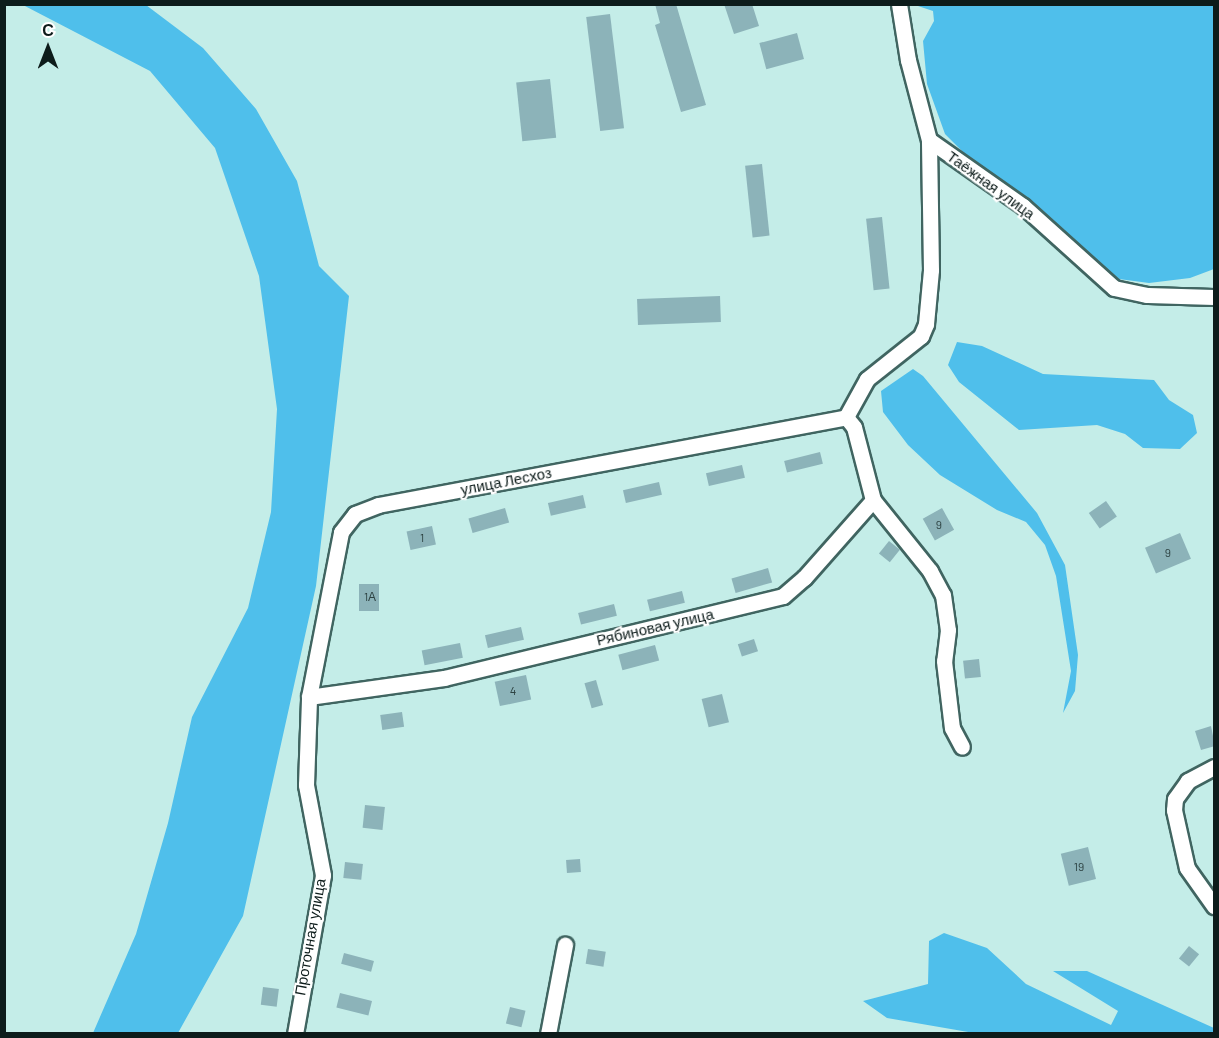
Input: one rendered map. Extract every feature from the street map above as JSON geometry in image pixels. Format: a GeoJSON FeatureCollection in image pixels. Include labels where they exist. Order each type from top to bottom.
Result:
{"type":"FeatureCollection","features":[{"type":"Feature","properties":{"kind":"street"},"geometry":{"type":"LineString","coordinates":[[899,4],[908,60],[929,140]]}},
{"type":"Feature","properties":{"kind":"street","name":"Таёжная улица"},"geometry":{"type":"LineString","coordinates":[[929,140],[1023,206],[1114,288],[1147,295],[1215,297]]}},
{"type":"Feature","properties":{"kind":"street","name":"Таёжная улица"},"geometry":{"type":"LineString","coordinates":[[846,417],[867,379],[921,336],[926,324],[932,270],[929,140]]}},
{"type":"Feature","properties":{"kind":"street"},"geometry":{"type":"LineString","coordinates":[[846,417],[854,427],[873,501],[898,528],[943,595],[948,630],[944,661],[952,728],[962,747]]}},
{"type":"Feature","properties":{"kind":"street","name":"улица Лесхоз"},"geometry":{"type":"LineString","coordinates":[[309,697],[341,532],[356,514],[378,505],[846,417]]}},
{"type":"Feature","properties":{"kind":"street","name":"Рябиновая улица"},"geometry":{"type":"LineString","coordinates":[[309,697],[444,678],[783,596],[804,578],[873,501]]}},
{"type":"Feature","properties":{"kind":"street","name":"Проточная улица"},"geometry":{"type":"LineString","coordinates":[[295,1034],[323,875],[306,785],[309,697]]}},
{"type":"Feature","properties":{"kind":"street"},"geometry":{"type":"LineString","coordinates":[[1215,767],[1188,781],[1175,799],[1174,810],[1187,868],[1215,906]]}},
{"type":"Feature","properties":{"kind":"street"},"geometry":{"type":"LineString","coordinates":[[548,1034],[565,945]]}},
{"type":"Feature","properties":{"kind":"water"},"geometry":{"type":"Polygon","coordinates":[[[23,5],[146,5],[203,48],[256,109],[297,181],[319,266],[349,296],[316,586],[243,916],[178,1033],[93,1033],[136,934],[168,823],[192,717],[248,608],[271,512],[277,409],[259,276],[215,148],[150,71],[23,5]]]}},
{"type":"Feature","properties":{"kind":"water"},"geometry":{"type":"Polygon","coordinates":[[[915,5],[1214,5],[1214,269],[1190,278],[1149,283],[1119,279],[1023,196],[964,153],[945,134],[927,84],[923,41],[934,21],[933,11],[915,5]]]}},
{"type":"Feature","properties":{"kind":"water"},"geometry":{"type":"Polygon","coordinates":[[[957,342],[982,346],[1043,374],[1154,380],[1169,400],[1193,415],[1197,433],[1180,449],[1143,448],[1125,434],[1097,425],[1019,430],[959,382],[948,365],[957,342]]]}},
{"type":"Feature","properties":{"kind":"water"},"geometry":{"type":"Polygon","coordinates":[[[913,369],[923,376],[1037,513],[1065,565],[1078,655],[1075,691],[1063,713],[1071,671],[1056,576],[1045,545],[1026,522],[997,510],[940,475],[908,445],[883,412],[881,391],[913,369]]]}},
{"type":"Feature","properties":{"kind":"water"},"geometry":{"type":"Polygon","coordinates":[[[944,933],[987,948],[1026,984],[1111,1025],[1118,1011],[1053,971],[1087,971],[1214,1028],[1214,1033],[974,1033],[887,1018],[863,1001],[928,984],[929,941],[944,933]]]}},
{"type":"Feature","properties":{"kind":"building"},"geometry":{"type":"Polygon","coordinates":[[[655,4],[676,4],[706,105],[681,112],[655,25],[660,23],[655,4]]]}},
{"type":"Feature","properties":{"kind":"building"},"geometry":{"type":"Polygon","coordinates":[[[724,4],[752,4],[759,26],[734,34],[724,4]]]}},
{"type":"Feature","properties":{"kind":"building"},"geometry":{"type":"Polygon","coordinates":[[[610,14],[624,128],[600,131],[586,17],[610,14]]]}},
{"type":"Feature","properties":{"kind":"building"},"geometry":{"type":"Polygon","coordinates":[[[797,33],[804,59],[766,69],[759,43],[797,33]]]}},
{"type":"Feature","properties":{"kind":"building"},"geometry":{"type":"Polygon","coordinates":[[[550,79],[556,138],[522,141],[516,83],[550,79]]]}},
{"type":"Feature","properties":{"kind":"building"},"geometry":{"type":"Polygon","coordinates":[[[762,164],[770,236],[753,237],[745,166],[762,164]]]}},
{"type":"Feature","properties":{"kind":"building"},"geometry":{"type":"Polygon","coordinates":[[[882,217],[890,289],[874,290],[866,219],[882,217]]]}},
{"type":"Feature","properties":{"kind":"building"},"geometry":{"type":"Polygon","coordinates":[[[720,296],[721,322],[638,325],[637,299],[720,296]]]}},
{"type":"Feature","properties":{"kind":"building"},"geometry":{"type":"Polygon","coordinates":[[[820,452],[823,464],[787,473],[784,461],[820,452]]]}},
{"type":"Feature","properties":{"kind":"building"},"geometry":{"type":"Polygon","coordinates":[[[742,465],[745,478],[709,486],[706,473],[742,465]]]}},
{"type":"Feature","properties":{"kind":"building"},"geometry":{"type":"Polygon","coordinates":[[[659,482],[662,495],[626,503],[623,490],[659,482]]]}},
{"type":"Feature","properties":{"kind":"building"},"geometry":{"type":"Polygon","coordinates":[[[583,495],[586,508],[551,516],[548,503],[583,495]]]}},
{"type":"Feature","properties":{"kind":"building"},"geometry":{"type":"Polygon","coordinates":[[[1106,501],[1117,517],[1100,529],[1089,513],[1106,501]]]}},
{"type":"Feature","properties":{"kind":"building"},"geometry":{"type":"Polygon","coordinates":[[[505,508],[509,522],[473,533],[468,518],[505,508]]]}},
{"type":"Feature","properties":{"kind":"building"},"geometry":{"type":"Polygon","coordinates":[[[942,508],[954,530],[935,541],[923,519],[942,508]]]}},
{"type":"Feature","properties":{"kind":"building"},"geometry":{"type":"Polygon","coordinates":[[[432,526],[436,545],[411,550],[407,531],[432,526]]]}},
{"type":"Feature","properties":{"kind":"building"},"geometry":{"type":"Polygon","coordinates":[[[1180,533],[1191,559],[1156,574],[1145,548],[1180,533]]]}},
{"type":"Feature","properties":{"kind":"building"},"geometry":{"type":"Polygon","coordinates":[[[889,541],[900,550],[890,562],[879,553],[889,541]]]}},
{"type":"Feature","properties":{"kind":"building"},"geometry":{"type":"Polygon","coordinates":[[[768,568],[772,582],[736,593],[731,578],[768,568]]]}},
{"type":"Feature","properties":{"kind":"building"},"geometry":{"type":"Polygon","coordinates":[[[359,584],[379,584],[379,611],[359,611],[359,584]]]}},
{"type":"Feature","properties":{"kind":"building"},"geometry":{"type":"Polygon","coordinates":[[[682,591],[685,603],[650,611],[647,600],[682,591]]]}},
{"type":"Feature","properties":{"kind":"building"},"geometry":{"type":"Polygon","coordinates":[[[614,604],[617,616],[581,625],[578,613],[614,604]]]}},
{"type":"Feature","properties":{"kind":"building"},"geometry":{"type":"Polygon","coordinates":[[[521,627],[524,640],[488,648],[485,635],[521,627]]]}},
{"type":"Feature","properties":{"kind":"building"},"geometry":{"type":"Polygon","coordinates":[[[754,639],[758,651],[742,657],[738,644],[754,639]]]}},
{"type":"Feature","properties":{"kind":"building"},"geometry":{"type":"Polygon","coordinates":[[[460,643],[463,658],[425,665],[422,650],[460,643]]]}},
{"type":"Feature","properties":{"kind":"building"},"geometry":{"type":"Polygon","coordinates":[[[655,645],[659,660],[622,670],[618,655],[655,645]]]}},
{"type":"Feature","properties":{"kind":"building"},"geometry":{"type":"Polygon","coordinates":[[[979,659],[981,677],[965,679],[963,661],[979,659]]]}},
{"type":"Feature","properties":{"kind":"building"},"geometry":{"type":"Polygon","coordinates":[[[526,675],[531,699],[500,706],[495,682],[526,675]]]}},
{"type":"Feature","properties":{"kind":"building"},"geometry":{"type":"Polygon","coordinates":[[[596,680],[603,705],[592,708],[584,683],[596,680]]]}},
{"type":"Feature","properties":{"kind":"building"},"geometry":{"type":"Polygon","coordinates":[[[722,694],[729,722],[709,727],[702,699],[722,694]]]}},
{"type":"Feature","properties":{"kind":"building"},"geometry":{"type":"Polygon","coordinates":[[[402,712],[404,727],[382,730],[380,715],[402,712]]]}},
{"type":"Feature","properties":{"kind":"building"},"geometry":{"type":"Polygon","coordinates":[[[1211,726],[1215,746],[1201,750],[1195,731],[1211,726]]]}},
{"type":"Feature","properties":{"kind":"building"},"geometry":{"type":"Polygon","coordinates":[[[365,805],[385,807],[382,830],[363,828],[365,805]]]}},
{"type":"Feature","properties":{"kind":"building"},"geometry":{"type":"Polygon","coordinates":[[[1088,847],[1096,879],[1069,886],[1061,854],[1088,847]]]}},
{"type":"Feature","properties":{"kind":"building"},"geometry":{"type":"Polygon","coordinates":[[[580,859],[581,872],[567,873],[566,860],[580,859]]]}},
{"type":"Feature","properties":{"kind":"building"},"geometry":{"type":"Polygon","coordinates":[[[345,862],[363,864],[361,880],[343,878],[345,862]]]}},
{"type":"Feature","properties":{"kind":"building"},"geometry":{"type":"Polygon","coordinates":[[[1189,946],[1199,954],[1189,967],[1179,958],[1189,946]]]}},
{"type":"Feature","properties":{"kind":"building"},"geometry":{"type":"Polygon","coordinates":[[[588,949],[606,952],[603,967],[586,964],[588,949]]]}},
{"type":"Feature","properties":{"kind":"building"},"geometry":{"type":"Polygon","coordinates":[[[344,953],[374,961],[371,972],[341,964],[344,953]]]}},
{"type":"Feature","properties":{"kind":"building"},"geometry":{"type":"Polygon","coordinates":[[[263,987],[279,989],[277,1007],[261,1005],[263,987]]]}},
{"type":"Feature","properties":{"kind":"building"},"geometry":{"type":"Polygon","coordinates":[[[340,993],[372,1001],[368,1016],[336,1008],[340,993]]]}},
{"type":"Feature","properties":{"kind":"building"},"geometry":{"type":"Polygon","coordinates":[[[510,1007],[526,1011],[521,1027],[506,1023],[510,1007]]]}}]}
